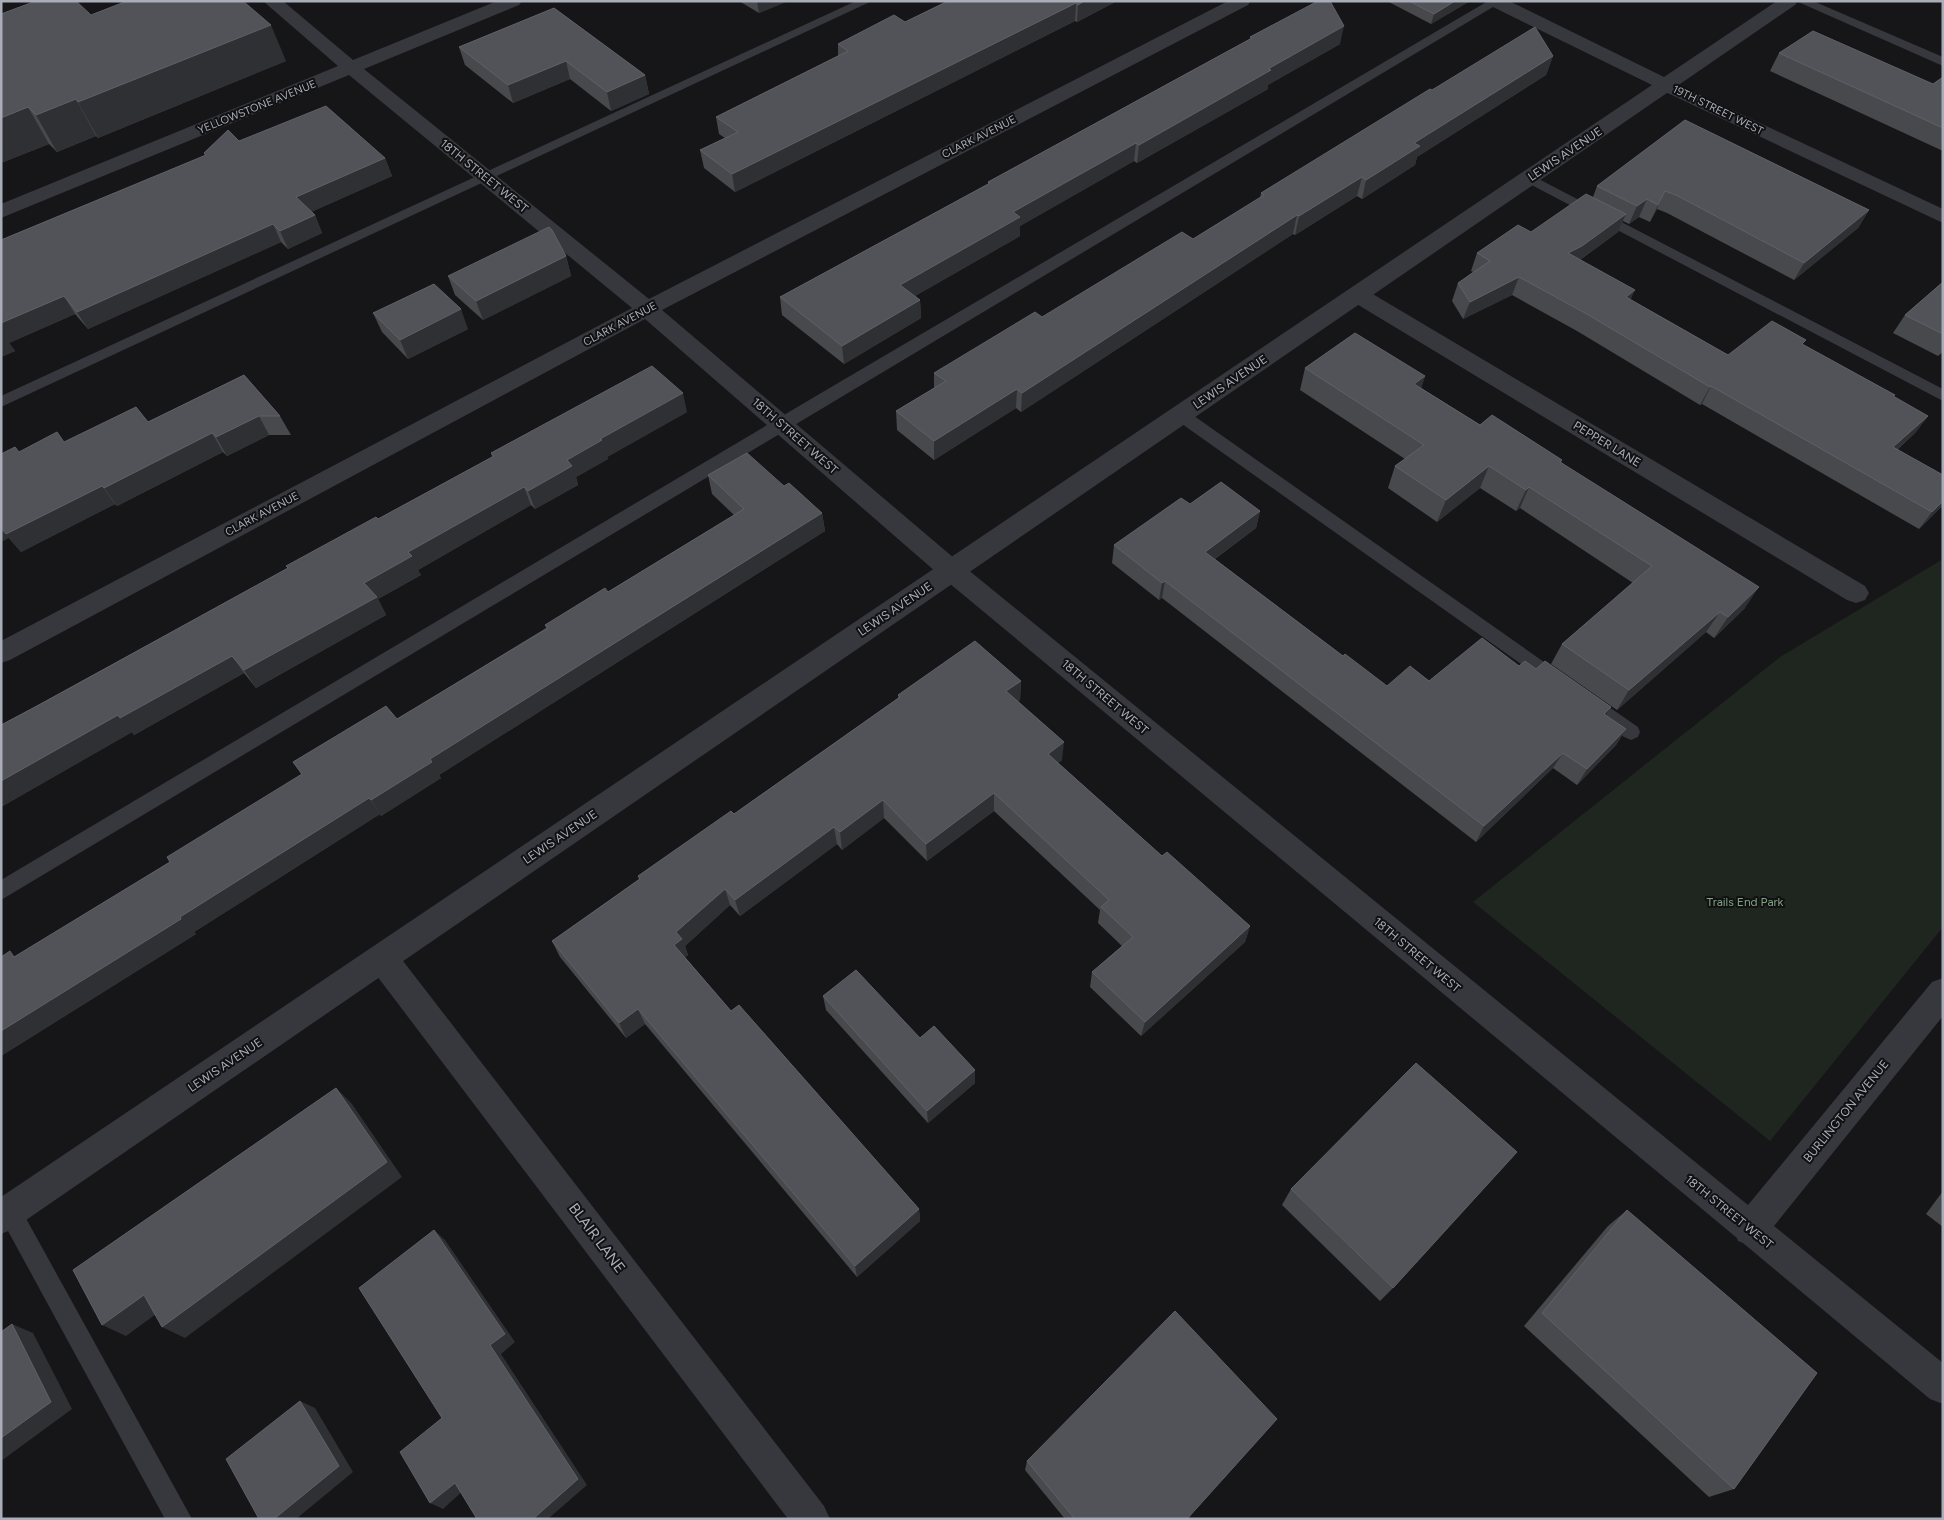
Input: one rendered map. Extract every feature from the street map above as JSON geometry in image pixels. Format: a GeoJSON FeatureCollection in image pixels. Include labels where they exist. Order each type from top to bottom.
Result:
{"type":"FeatureCollection","features":[{"type":"Feature","properties":{"kind":"street","name":"18TH STREET WEST"},"geometry":{"type":"LineString","coordinates":[[272,1],[351,68],[647,309],[952,571],[1943,1386]]}},
{"type":"Feature","properties":{"kind":"street","name":"YELLOWSTONE AVENUE"},"geometry":{"type":"LineString","coordinates":[[1,212],[513,1]]}},
{"type":"Feature","properties":{"kind":"street","name":"CLARK AVENUE"},"geometry":{"type":"LineString","coordinates":[[1,653],[647,309],[1242,1]]}},
{"type":"Feature","properties":{"kind":"street","name":"19TH STREET WEST"},"geometry":{"type":"LineString","coordinates":[[1496,1],[1666,85],[1943,217]]}},
{"type":"Feature","properties":{"kind":"street","name":"LEWIS AVENUE"},"geometry":{"type":"LineString","coordinates":[[5,1215],[1789,1]]}},
{"type":"Feature","properties":{"kind":"street","name":"PEPPER LANE"},"geometry":{"type":"LineString","coordinates":[[1358,295],[1856,593]]}},
{"type":"Feature","properties":{"kind":"street","name":"BLAIR LANE"},"geometry":{"type":"LineString","coordinates":[[382,958],[810,1518]]}},
{"type":"Feature","properties":{"kind":"street","name":"BURLINGTON AVENUE"},"geometry":{"type":"LineString","coordinates":[[1750,1229],[1943,992]]}},
{"type":"Feature","properties":{"kind":"lane"},"geometry":{"type":"LineString","coordinates":[[1,402],[866,1]]}},
{"type":"Feature","properties":{"kind":"lane"},"geometry":{"type":"LineString","coordinates":[[1,890],[1496,1]]}},
{"type":"Feature","properties":{"kind":"lane"},"geometry":{"type":"LineString","coordinates":[[1802,1],[1943,62]]}},
{"type":"Feature","properties":{"kind":"lane"},"geometry":{"type":"LineString","coordinates":[[1529,178],[1943,396]]}},
{"type":"Feature","properties":{"kind":"lane"},"geometry":{"type":"LineString","coordinates":[[1182,415],[1630,732]]}},
{"type":"Feature","properties":{"kind":"lane"},"geometry":{"type":"LineString","coordinates":[[5,1215],[179,1519]]}},
{"type":"Feature","properties":{"kind":"green space","name":"Trails End Park"},"geometry":{"type":"Polygon","coordinates":[[[1943,559],[1943,927],[1770,1141],[1473,902],[1780,657],[1943,559]]]}},
{"type":"Feature","properties":{"kind":"building"},"geometry":{"type":"Polygon","coordinates":[[[36,1],[76,1],[91,15],[127,1],[243,1],[271,25],[78,102],[76,99],[36,115],[28,107],[1,118],[1,14],[36,1]]]}},
{"type":"Feature","properties":{"kind":"building"},"geometry":{"type":"Polygon","coordinates":[[[948,1],[1084,1],[1078,5],[1076,3],[732,174],[700,150],[738,132],[716,117],[848,51],[838,44],[894,15],[905,22],[948,1]]]}},
{"type":"Feature","properties":{"kind":"building"},"geometry":{"type":"Polygon","coordinates":[[[1318,1],[1330,1],[1344,26],[1139,145],[1136,143],[1013,212],[1020,217],[900,285],[920,300],[842,346],[780,297],[990,183],[988,182],[1318,1]]]}},
{"type":"Feature","properties":{"kind":"building"},"geometry":{"type":"Polygon","coordinates":[[[1409,1],[1455,1],[1434,14],[1409,1]]]}},
{"type":"Feature","properties":{"kind":"building"},"geometry":{"type":"Polygon","coordinates":[[[554,8],[645,75],[607,92],[566,61],[508,85],[459,47],[554,8]]]}},
{"type":"Feature","properties":{"kind":"building"},"geometry":{"type":"Polygon","coordinates":[[[1535,27],[1553,56],[1414,143],[1420,146],[1366,180],[1362,177],[1299,216],[1297,215],[1022,393],[1017,389],[934,441],[896,411],[946,381],[934,373],[1035,312],[1042,317],[1182,232],[1193,239],[1264,195],[1261,193],[1535,27]]]}},
{"type":"Feature","properties":{"kind":"building"},"geometry":{"type":"Polygon","coordinates":[[[1813,31],[1933,84],[1943,77],[1943,128],[1779,53],[1813,31]]]}},
{"type":"Feature","properties":{"kind":"building"},"geometry":{"type":"Polygon","coordinates":[[[326,106],[385,158],[296,197],[315,215],[280,231],[273,224],[77,312],[64,296],[1,323],[1,240],[206,155],[204,153],[228,130],[239,141],[326,106]]]}},
{"type":"Feature","properties":{"kind":"building"},"geometry":{"type":"Polygon","coordinates":[[[1685,120],[1869,210],[1804,263],[1676,195],[1665,191],[1658,205],[1647,199],[1637,206],[1597,186],[1685,120]]]}},
{"type":"Feature","properties":{"kind":"building"},"geometry":{"type":"Polygon","coordinates":[[[1586,194],[1626,214],[1582,246],[1568,253],[1635,290],[1626,297],[1728,355],[1772,321],[1806,340],[1802,344],[1895,395],[1893,396],[1928,416],[1893,447],[1943,475],[1943,501],[1932,512],[1519,277],[1470,302],[1458,283],[1490,261],[1477,253],[1518,225],[1531,232],[1586,194]]]}},
{"type":"Feature","properties":{"kind":"building"},"geometry":{"type":"Polygon","coordinates":[[[549,227],[566,256],[476,301],[448,276],[549,227]]]}},
{"type":"Feature","properties":{"kind":"building"},"geometry":{"type":"Polygon","coordinates":[[[1943,282],[1943,334],[1905,315],[1943,282]]]}},
{"type":"Feature","properties":{"kind":"building"},"geometry":{"type":"Polygon","coordinates":[[[434,284],[461,309],[400,340],[373,313],[434,284]]]}},
{"type":"Feature","properties":{"kind":"building"},"geometry":{"type":"Polygon","coordinates":[[[1355,333],[1425,376],[1414,384],[1480,425],[1492,415],[1562,460],[1560,462],[1759,587],[1728,617],[1720,612],[1629,690],[1562,644],[1652,566],[1529,487],[1526,490],[1489,466],[1446,500],[1395,466],[1424,445],[1305,368],[1355,333]]]}},
{"type":"Feature","properties":{"kind":"building"},"geometry":{"type":"Polygon","coordinates":[[[652,366],[683,393],[600,439],[602,440],[567,460],[572,466],[528,491],[524,487],[408,552],[412,556],[364,583],[377,597],[244,670],[232,656],[120,718],[118,715],[1,781],[1,725],[288,568],[286,566],[494,456],[491,453],[652,366]]]}},
{"type":"Feature","properties":{"kind":"building"},"geometry":{"type":"Polygon","coordinates":[[[244,375],[280,416],[259,416],[216,437],[212,433],[104,488],[102,486],[6,534],[1,528],[1,454],[15,447],[19,452],[57,432],[64,442],[136,407],[148,422],[244,375]]]}},
{"type":"Feature","properties":{"kind":"building"},"geometry":{"type":"Polygon","coordinates":[[[747,453],[784,486],[789,483],[822,513],[430,759],[432,762],[371,800],[369,798],[180,917],[181,919],[1,1031],[1,957],[10,951],[14,957],[170,862],[167,857],[302,774],[293,762],[386,706],[397,719],[548,628],[545,625],[605,588],[608,592],[744,509],[708,475],[747,453]]]}},
{"type":"Feature","properties":{"kind":"building"},"geometry":{"type":"Polygon","coordinates":[[[1221,482],[1260,511],[1205,552],[1343,656],[1345,654],[1387,686],[1410,666],[1429,681],[1482,638],[1519,666],[1525,661],[1536,669],[1545,661],[1611,707],[1604,714],[1626,729],[1587,769],[1563,753],[1484,826],[1165,581],[1162,583],[1114,545],[1181,498],[1190,504],[1221,482]]]}},
{"type":"Feature","properties":{"kind":"building"},"geometry":{"type":"Polygon","coordinates":[[[975,641],[1021,681],[1006,691],[1064,742],[1048,754],[1162,856],[1167,852],[1250,926],[1145,1022],[1092,972],[1133,937],[1101,907],[1109,900],[994,793],[926,844],[883,800],[840,832],[834,827],[735,900],[725,889],[676,932],[682,939],[674,945],[731,1011],[739,1005],[919,1209],[855,1266],[638,1009],[619,1023],[552,941],[640,879],[638,876],[731,811],[734,814],[900,697],[898,695],[975,641]]]}},
{"type":"Feature","properties":{"kind":"building"},"geometry":{"type":"Polygon","coordinates":[[[856,970],[920,1038],[934,1026],[975,1070],[927,1111],[823,996],[856,970]]]}},
{"type":"Feature","properties":{"kind":"building"},"geometry":{"type":"Polygon","coordinates":[[[1416,1063],[1517,1152],[1393,1288],[1291,1189],[1416,1063]]]}},
{"type":"Feature","properties":{"kind":"building"},"geometry":{"type":"Polygon","coordinates":[[[336,1088],[387,1162],[162,1327],[144,1295],[102,1325],[73,1270],[336,1088]]]}},
{"type":"Feature","properties":{"kind":"building"},"geometry":{"type":"Polygon","coordinates":[[[1627,1210],[1817,1373],[1734,1489],[1542,1313],[1627,1210]]]}},
{"type":"Feature","properties":{"kind":"building"},"geometry":{"type":"Polygon","coordinates":[[[434,1230],[505,1334],[490,1345],[578,1479],[533,1519],[477,1519],[455,1483],[430,1503],[400,1452],[442,1418],[359,1288],[434,1230]]]}},
{"type":"Feature","properties":{"kind":"building"},"geometry":{"type":"Polygon","coordinates":[[[1175,1311],[1277,1419],[1187,1519],[1075,1519],[1027,1461],[1175,1311]]]}},
{"type":"Feature","properties":{"kind":"building"},"geometry":{"type":"Polygon","coordinates":[[[12,1324],[51,1402],[1,1438],[1,1332],[12,1324]]]}},
{"type":"Feature","properties":{"kind":"building"},"geometry":{"type":"Polygon","coordinates":[[[300,1401],[339,1466],[274,1519],[259,1519],[226,1459],[300,1401]]]}}]}
